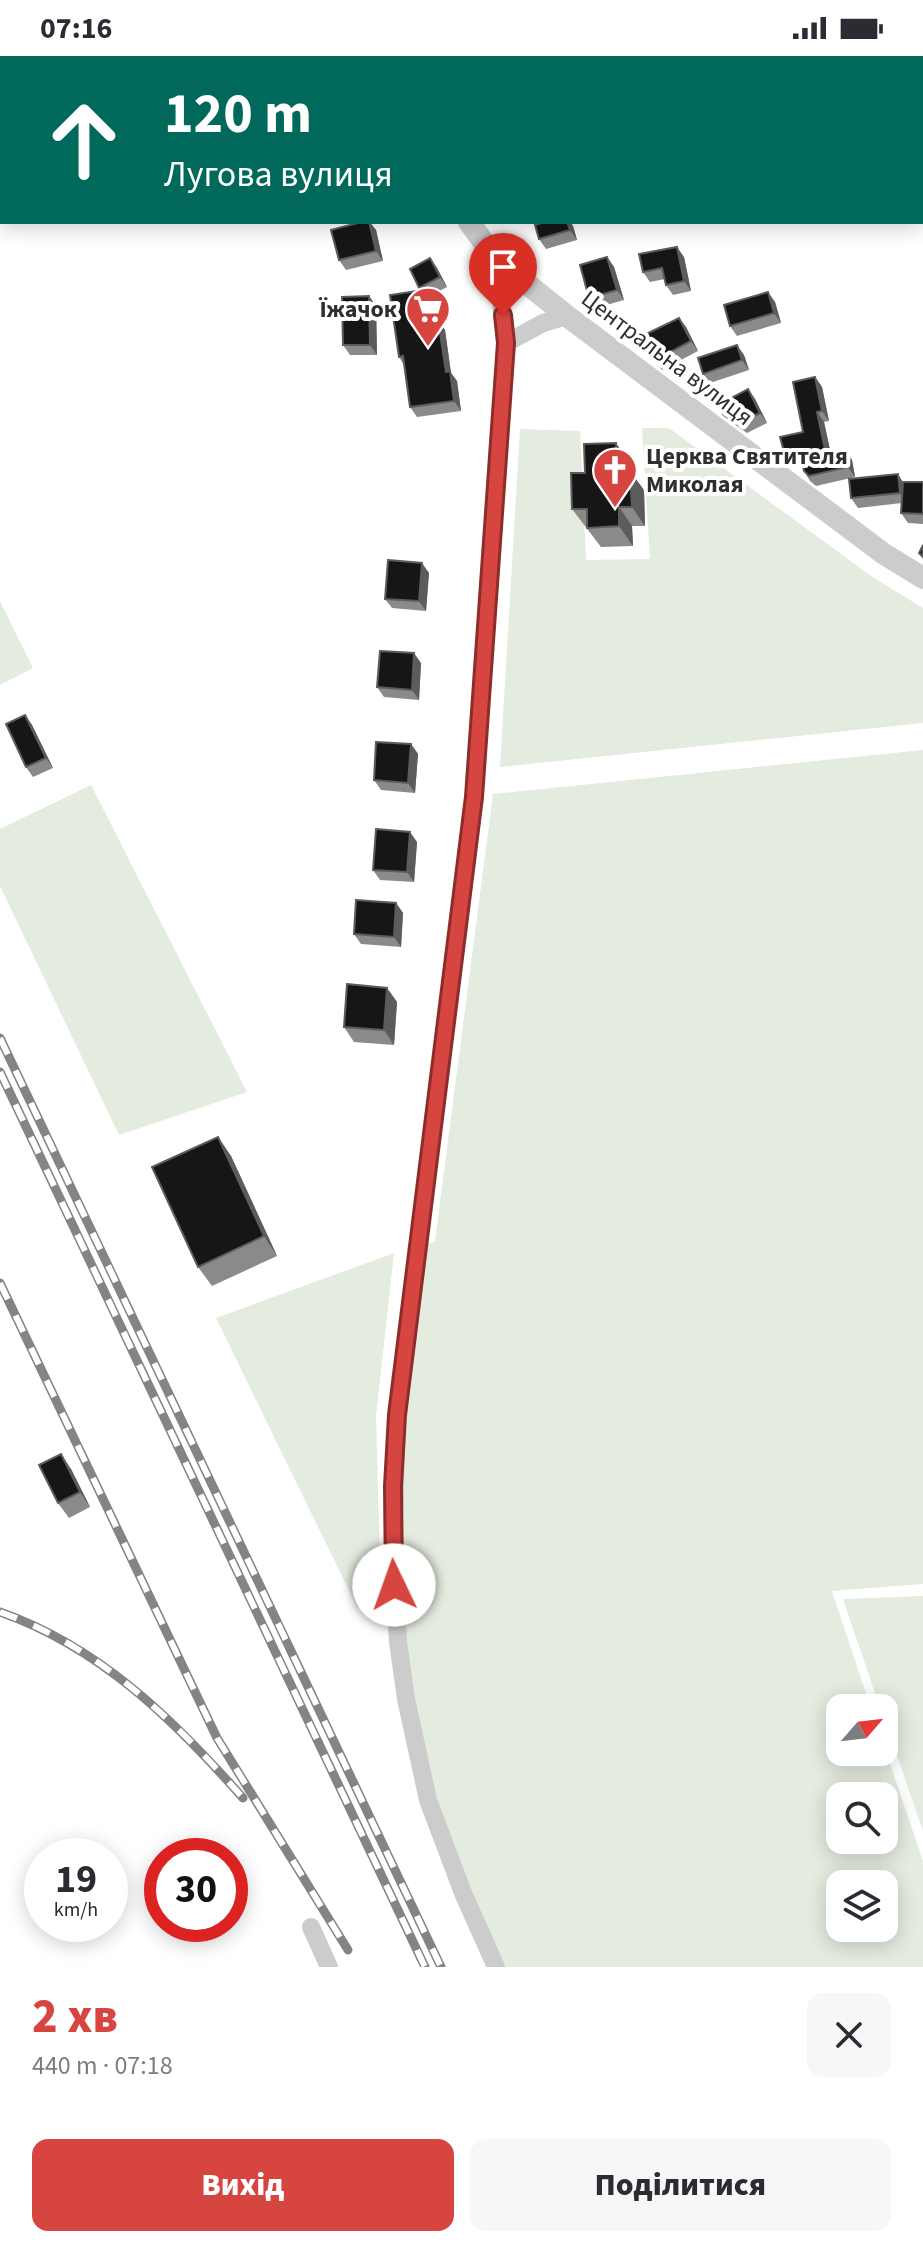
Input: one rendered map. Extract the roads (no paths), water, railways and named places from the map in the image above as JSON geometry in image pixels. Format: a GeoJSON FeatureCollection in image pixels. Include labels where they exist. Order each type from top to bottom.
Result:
{"type":"FeatureCollection","features":[{"type":"Feature","properties":{"kind":"street","name":"Центральна вулиця"},"geometry":{"type":"LineString","coordinates":[[470,224],[496,259],[567,316],[884,554],[923,578]]}},
{"type":"Feature","properties":{"kind":"street"},"geometry":{"type":"LineString","coordinates":[[496,259],[506,343],[474,797],[397,1415],[393,1486],[398,1642],[406,1699],[428,1800],[463,1893],[496,1967]]}},
{"type":"Feature","properties":{"kind":"street"},"geometry":{"type":"LineString","coordinates":[[506,343],[543,323],[567,316]]}},
{"type":"Feature","properties":{"kind":"street"},"geometry":{"type":"LineString","coordinates":[[311,1927],[329,1967]]}},
{"type":"Feature","properties":{"kind":"railway"},"geometry":{"type":"LineString","coordinates":[[0,1038],[441,1967]]}},
{"type":"Feature","properties":{"kind":"railway"},"geometry":{"type":"LineString","coordinates":[[0,1072],[425,1967]]}},
{"type":"Feature","properties":{"kind":"railway"},"geometry":{"type":"LineString","coordinates":[[0,1283],[217,1738],[348,1950]]}},
{"type":"Feature","properties":{"kind":"railway"},"geometry":{"type":"LineString","coordinates":[[0,1612],[36,1627],[103,1666],[162,1714],[243,1798]]}},
{"type":"Feature","properties":{"kind":"place","name":"Їжачок"},"geometry":{"type":"Point","coordinates":[428,348]}},
{"type":"Feature","properties":{"kind":"place","name":"Церква Святителя Миколая"},"geometry":{"type":"Point","coordinates":[615,509]}}]}
